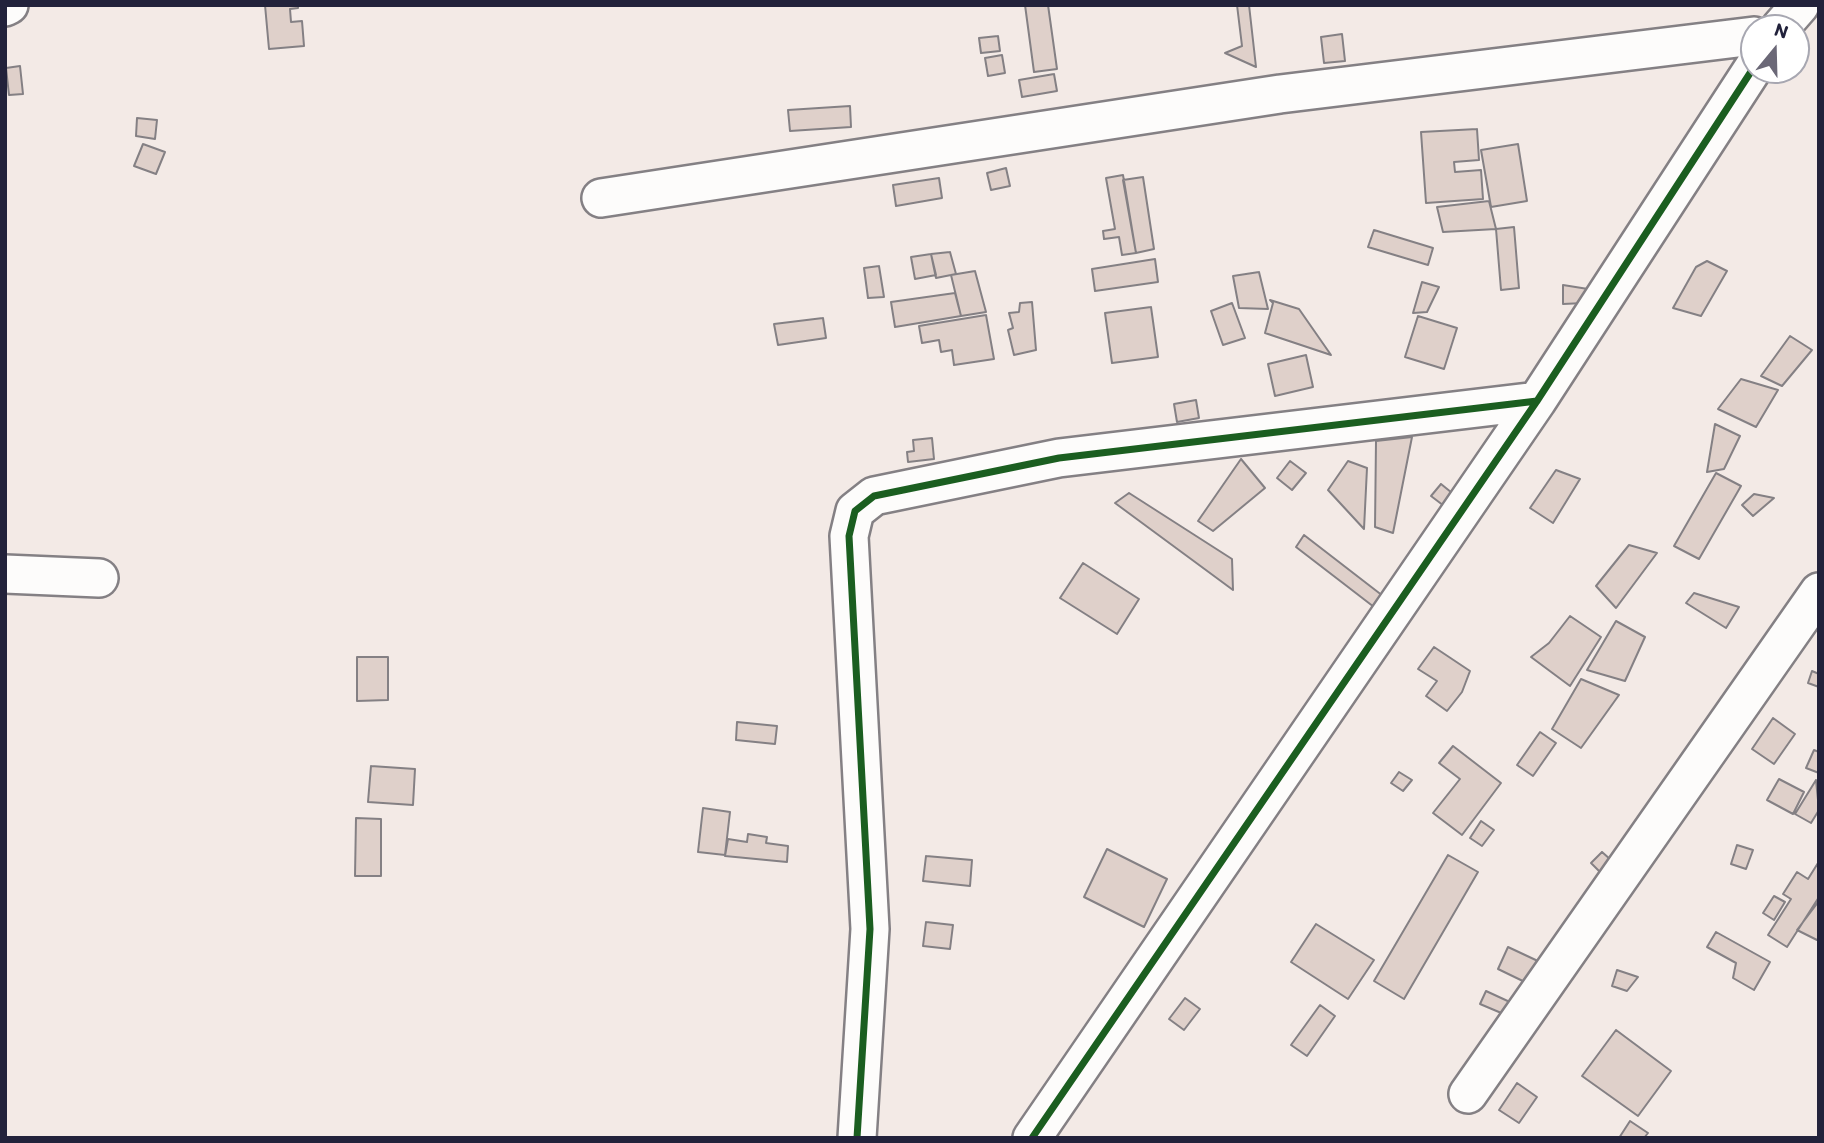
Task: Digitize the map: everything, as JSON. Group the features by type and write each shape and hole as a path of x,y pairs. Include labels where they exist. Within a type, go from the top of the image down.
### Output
{"street":[{"path":"601,198 1280,94 1740,38"},
{"path":"1032,1138 1537,401 1743,84"},
{"path":"857,1138 870,929 849,536 855,511 874,496 1059,458 1537,401"},
{"path":"5,574 99,579"},
{"path":"1468,1094 1819,592"}],"building":[{"path":"265,5 298,5 298,8 290,9 291,22 302,21 304,46 269,49"},
{"path":"1025,5 1048,5 1057,69 1034,72"},
{"path":"1237,5 1249,5 1256,67 1225,53 1242,46"},
{"path":"1342,34 1345,61 1324,63 1321,37"},
{"path":"998,36 1000,51 981,53 979,38"},
{"path":"1002,55 1005,73 988,76 985,58"},
{"path":"20,66 23,94 9,95 6,68"},
{"path":"1054,74 1057,91 1022,97 1019,80"},
{"path":"850,106 851,127 790,131 788,110"},
{"path":"137,118 157,120 155,139 136,136"},
{"path":"1477,129 1479,160 1454,162 1455,172 1481,170 1483,199 1426,203 1421,132"},
{"path":"143,144 165,152 156,174 134,166"},
{"path":"1518,144 1527,201 1491,207 1481,150"},
{"path":"1006,168 1010,186 991,190 987,173"},
{"path":"1123,175 1136,253 1122,255 1119,237 1104,239 1103,231 1115,229 1106,178"},
{"path":"1143,177 1154,249 1136,253 1123,180"},
{"path":"939,178 942,198 896,206 893,185"},
{"path":"1489,201 1496,229 1443,232 1437,207"},
{"path":"1514,227 1519,288 1501,290 1496,229"},
{"path":"1374,230 1433,248 1428,265 1368,247"},
{"path":"950,252 956,274 936,278 931,254"},
{"path":"931,254 936,275 915,279 911,257"},
{"path":"1155,259 1158,282 1095,291 1092,269"},
{"path":"1707,261 1727,271 1701,316 1673,308 1696,267"},
{"path":"879,266 884,297 868,298 864,268"},
{"path":"975,271 986,312 961,316 951,275"},
{"path":"1259,272 1268,309 1239,308 1233,276"},
{"path":"1422,282 1439,287 1427,312 1413,313"},
{"path":"1563,285 1588,289 1584,303 1563,304"},
{"path":"955,293 961,316 895,327 891,302"},
{"path":"1270,300 1299,309 1331,355 1265,333 1273,303"},
{"path":"1032,302 1036,350 1014,355 1008,330 1013,328 1009,313 1019,312 1020,303"},
{"path":"1232,303 1245,338 1223,345 1211,311"},
{"path":"1151,307 1158,357 1112,363 1105,313"},
{"path":"986,315 994,359 954,365 952,350 941,352 939,340 922,343 919,326"},
{"path":"1418,316 1457,328 1444,369 1405,357"},
{"path":"823,318 826,338 778,345 774,324"},
{"path":"1790,336 1812,350 1782,386 1761,376"},
{"path":"1306,355 1313,387 1275,396 1268,364"},
{"path":"1741,379 1778,390 1756,427 1718,409"},
{"path":"1196,400 1199,418 1177,422 1174,404"},
{"path":"1715,424 1740,436 1724,469 1707,472"},
{"path":"1412,437 1393,533 1375,527 1376,441"},
{"path":"932,438 934,459 908,462 907,452 914,451 913,440"},
{"path":"1241,459 1265,488 1213,531 1198,521"},
{"path":"1290,461 1306,473 1292,490 1277,478"},
{"path":"1348,461 1367,468 1364,529 1328,490"},
{"path":"1556,470 1580,479 1553,523 1530,508"},
{"path":"1716,473 1741,486 1699,559 1674,546"},
{"path":"1441,484 1457,497 1448,509 1431,496"},
{"path":"1129,493 1232,559 1233,590 1115,503"},
{"path":"1754,494 1774,498 1753,516 1742,505"},
{"path":"1304,535 1383,596 1374,607 1296,547"},
{"path":"1629,545 1657,553 1616,608 1596,586"},
{"path":"1083,563 1139,599 1117,634 1060,598"},
{"path":"1694,593 1739,607 1726,628 1686,603"},
{"path":"1570,616 1601,637 1570,686 1531,657 1549,643"},
{"path":"1616,621 1645,637 1625,681 1587,670"},
{"path":"1434,647 1470,671 1462,692 1447,711 1426,696 1437,681 1418,669"},
{"path":"357,657 388,657 388,700 357,701"},
{"path":"1812,671 1819,674 1819,687 1808,683"},
{"path":"1581,679 1619,695 1581,748 1552,729"},
{"path":"1773,718 1795,734 1774,764 1752,749"},
{"path":"737,722 777,726 775,744 736,740"},
{"path":"1540,732 1556,743 1533,776 1517,765"},
{"path":"1453,746 1501,783 1462,835 1433,813 1460,779 1439,763"},
{"path":"1814,750 1819,752 1819,773 1806,768"},
{"path":"371,766 415,769 413,805 368,802"},
{"path":"1399,772 1412,780 1403,791 1391,783"},
{"path":"1779,779 1804,792 1793,814 1767,800"},
{"path":"1816,780 1819,810 1811,823 1795,814"},
{"path":"703,808 730,812 725,855 698,852"},
{"path":"356,818 381,819 381,876 355,876"},
{"path":"1481,821 1494,830 1482,846 1470,838"},
{"path":"748,834 767,837 766,843 788,846 787,862 725,856 728,839 747,842"},
{"path":"1737,845 1753,850 1746,869 1731,864"},
{"path":"1107,849 1167,879 1144,927 1084,897"},
{"path":"1602,852 1611,860 1600,872 1591,863"},
{"path":"1448,855 1478,872 1404,999 1374,981"},
{"path":"926,856 972,860 970,886 923,881"},
{"path":"1818,863 1819,897 1787,947 1768,935 1791,899 1783,894 1797,872 1808,879"},
{"path":"1774,896 1785,902 1774,920 1763,913"},
{"path":"1819,901 1819,939 1817,940 1797,930"},
{"path":"926,922 953,925 950,949 923,946"},
{"path":"1316,924 1374,960 1348,999 1291,962"},
{"path":"1716,932 1770,962 1754,990 1733,978 1736,963 1707,947"},
{"path":"1508,947 1540,962 1529,984 1498,969"},
{"path":"1617,970 1638,977 1627,991 1612,986"},
{"path":"1486,991 1512,1003 1506,1015 1480,1004"},
{"path":"1185,998 1200,1009 1184,1030 1169,1019"},
{"path":"1320,1005 1335,1016 1307,1056 1291,1045"},
{"path":"1616,1030 1671,1071 1638,1116 1582,1076"},
{"path":"1517,1083 1537,1097 1519,1123 1499,1110"},
{"path":"1630,1121 1648,1133 1644,1138 1619,1138"}],"cycle path":[{"path":"1032,1138 1537,401 1743,84"},
{"path":"857,1138 870,929 849,536 855,511 874,496 1059,458 1537,401"}]}
